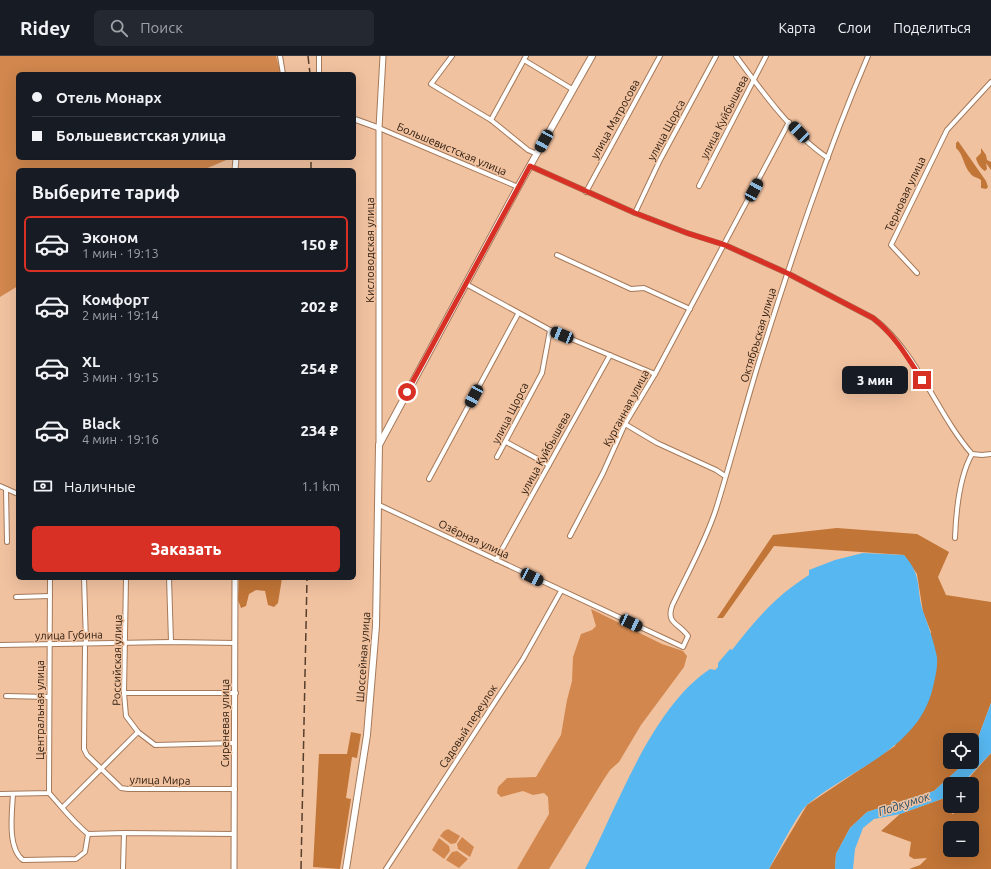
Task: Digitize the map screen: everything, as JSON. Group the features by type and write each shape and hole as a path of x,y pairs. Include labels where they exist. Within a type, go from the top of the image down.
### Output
{"main road":[{"path":"379,445 518,187 592,56"},
{"name":"Шоссейная улица","path":"346,869 368,727 376,626 379,445"}],"street":[{"path":"280,56 283,72"},
{"path":"319,56 319,72"},
{"name":"Кисловодская улица","path":"379,445 379,128 383,56"},
{"path":"452,56 431,84 492,120 528,150 537,154"},
{"name":"улица Матросова","path":"586,192 660,56"},
{"name":"улица Щорса","path":"635,213 660,160 716,56"},
{"path":"736,56 754,81 790,122 818,152 828,158"},
{"name":"улица Куйбышева","path":"699,186 766,56"},
{"name":"Октябрьская улица","path":"671,619 670,616 672,606 706,536 716,509 804,220 847,105 868,56"},
{"path":"492,120 525,58 572,90"},
{"name":"Терновая улица","path":"917,273 891,245 940,143 955,119 991,82"},
{"path":"356,120 379,128"},
{"name":"Курганная улица","path":"570,536 603,473 625,424 655,374 790,122"},
{"name":"Большевистская улица","path":"379,128 518,187"},
{"path":"530,166 635,213 687,233 725,245 787,273 873,318 884,326 908,358 960,440 972,454 991,454"},
{"path":"557,255 631,289 644,288 690,309"},
{"path":"466,284 518,314 550,330 655,374"},
{"path":"429,479 518,314"},
{"name":"улица Щорса","path":"498,457 542,372 550,330"},
{"name":"улица Куйбышева","path":"496,560 610,355"},
{"path":"625,424 657,443 716,470 725,476"},
{"path":"506,442 549,465"},
{"path":"955,538 965,467 972,454"},
{"path":"0,486 16,493"},
{"path":"6,489 7,542"},
{"name":"Озёрная улица","path":"377,504 683,647 688,636 671,619"},
{"name":"Центральная улица","path":"49,793 50,580"},
{"name":"улица Мира","path":"84,580 84,749 87,755 121,788 234,790"},
{"name":"Российская улица","path":"126,580 124,693 126,716 138,732 155,745 235,743"},
{"path":"169,580 171,642"},
{"name":"Сиреневая улица","path":"234,869 236,580"},
{"name":"Садовый переулок","path":"386,869 522,659 561,591"},
{"path":"16,597 50,596"},
{"name":"улица Губина","path":"0,645 85,645 126,642 235,643"},
{"path":"124,693 236,693"},
{"path":"6,696 49,697"},
{"path":"63,807 102,770 138,732"},
{"path":"0,794 49,793 63,807 74,822 88,834 234,834"},
{"path":"12,794 11,827 16,852 23,860 76,860 85,852 88,834"},
{"path":"123,869 124,833"}],"shaded area":[{"path":"0,56 276,56 280,72 16,72 16,160 226,160 208,168 16,168 16,287 0,297"},
{"path":"958,141 986,181 988,187 986,189 981,188 981,180 972,175 968,170 961,154 956,148 956,143"},
{"path":"981,148 986,155 987,160 991,162 991,170 986,163 987,169 985,171 977,162 976,158 981,153"},
{"path":"837,528 917,534 949,552 938,577 946,595 991,602 991,703 979,735 979,733 943,733 943,769 958,769 949,777 943,777 943,783 934,791 867,812 850,828 836,854 835,869 769,869 807,805 895,746 931,632 923,612 917,574 904,555 774,546 723,618 717,618 773,535"},
{"path":"239,580 282,580 278,603 274,607 268,605 265,591 256,590 249,594 246,606 241,608 238,600"},
{"path":"591,609 662,644 683,651 687,656 684,667 641,725 619,762 610,770 549,869 517,869 549,814 548,797 544,793 533,795 523,791 501,797 497,793 498,787 507,778 536,777 561,735 572,681 573,657 581,634 592,630 596,626"},
{"path":"351,732 361,734 357,758 352,757 346,798 351,799 340,869 313,867 319,754 347,754"},
{"path":"991,753 991,869 909,869 920,865 927,858 914,859 909,856 911,842 881,831 900,814 943,799 943,813 979,813 979,777 970,777 977,769 979,769 979,767"},
{"path":"448,829 460,836 456,843 451,844 440,836"},
{"path":"462,837 474,847 470,857 458,849 457,844"},
{"path":"439,838 449,846 450,851 444,859 432,850"},
{"path":"457,851 468,859 459,868 446,860 452,852"}],"water":[{"path":"863,553 904,555 917,577 921,605 933,640 937,661 933,687 925,708 914,726 899,742 882,755 825,791 808,804 793,825 769,869 585,869 637,761 653,733 670,708 689,686 710,669 715,670 718,667 718,663 730,649 732,650 758,618 786,591 809,575 809,570 835,560"},
{"path":"991,703 991,753 979,766 979,735"},
{"path":"958,769 976,769 969,777 949,777"},
{"name":"Подкумок","path":"943,783 943,799 900,814 874,819 863,828 855,849 853,869 835,869 836,854 850,828 867,812 934,791"}],"railway":[{"path":"308,56 310,72"},
{"path":"311,160 311,168"},
{"path":"301,869 307,580"}],"route":[{"path":"407,392 530,166 635,213 687,233 725,245 787,273 873,318 884,326 908,358 922,380"}]}
